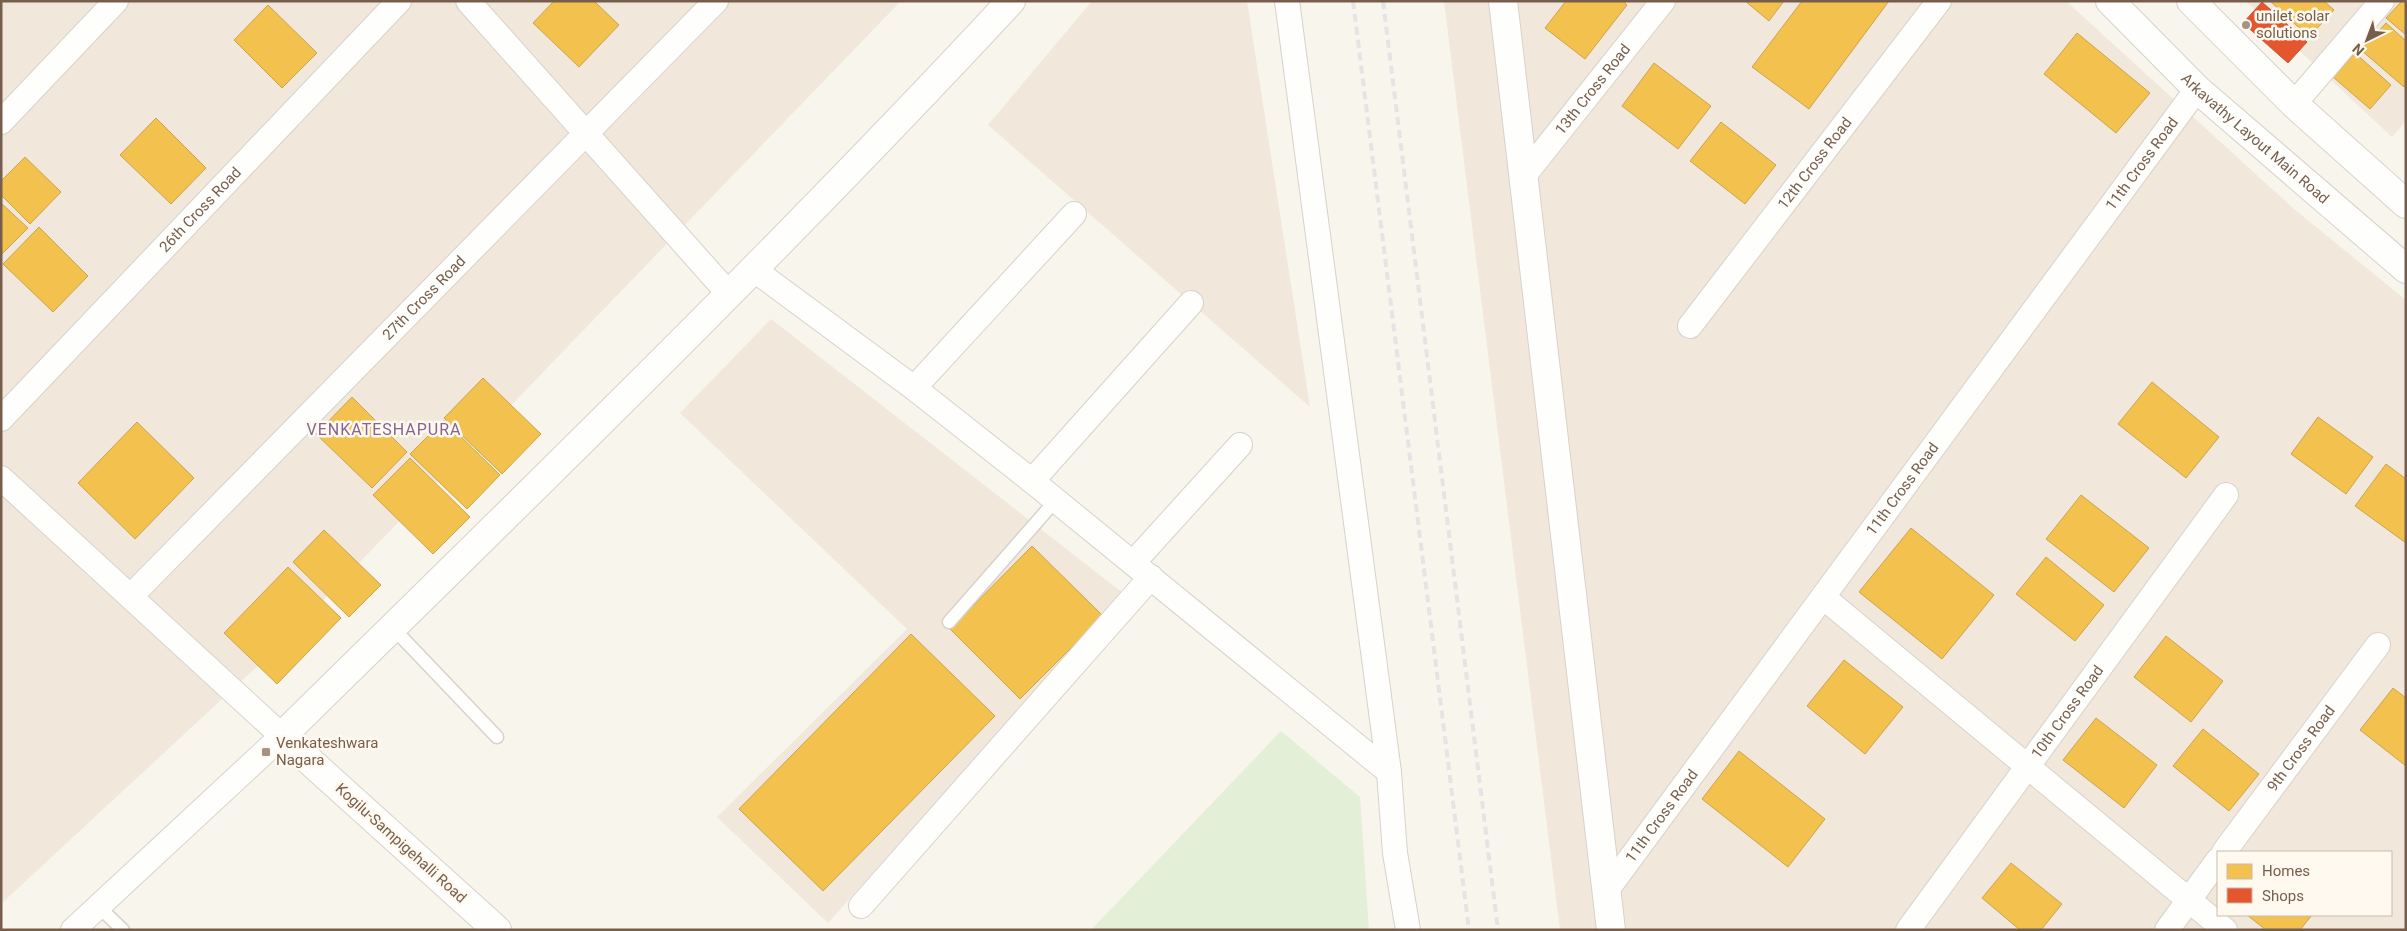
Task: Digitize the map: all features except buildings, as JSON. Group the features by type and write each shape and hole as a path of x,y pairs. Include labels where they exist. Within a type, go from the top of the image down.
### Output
{"street":[{"path":"1,122 116,1"},
{"name":"26th Cross Road","path":"1,419 399,1"},
{"path":"468,1 729,294"},
{"name":"27th Cross Road","path":"131,596 716,1"},
{"path":"73,930 282,736 729,294 943,75 1011,1"},
{"path":"1287,1 1389,772 1395,853 1408,930"},
{"path":"1503,1 1611,930"},
{"name":"13th Cross Road","path":"1523,177 1663,1"},
{"name":"12th Cross Road","path":"1690,326 1939,1"},
{"name":"Arkavathy Layout Main Road","path":"2110,1 2197,88 2406,269"},
{"path":"2191,1 2294,104 2406,204"},
{"path":"2294,104 2382,1"},
{"name":"11th Cross Road","path":"1606,890 2197,88"},
{"path":"914,388 1074,214"},
{"path":"753,269 914,388 1032,481 1389,772"},
{"path":"1032,481 1191,303"},
{"path":"1133,563 1240,445"},
{"path":"1,478 282,736"},
{"name":"10th Cross Road","path":"1908,930 2226,495"},
{"path":"862,906 1151,578"},
{"path":"1823,596 2226,930"},
{"name":"9th Cross Road","path":"2225,851 2378,645"},
{"name":"Kogilu-Sampigehalli Road","path":"282,736 497,930"},
{"path":"2167,930 2217,861"}],"lane":[{"path":"949,622 1056,500"},
{"path":"392,627 497,737"},
{"path":"99,907 123,930"}],"shaded area":[{"path":"1,1 901,1 276,649 1,904"},
{"path":"1092,1 1247,1 1310,407 988,125"},
{"path":"1444,1 2066,1 2294,209 2406,300 2406,930 1560,930"},
{"path":"2246,1 2406,1 2406,121 2392,137"},
{"path":"771,319 1123,593 828,923 717,817 907,629 680,413"}],"green space":[{"path":"1281,731 1360,797 1369,930 1091,930"}],"railway":[{"path":"1353,1 1469,930"},
{"path":"1383,1 1498,930"}],"place":[{"name":"unilet solar solutions","path":"2246,25"},
{"name":"Venkateshwara Nagara","path":"266,752"}],"district":[{"name":"VENKATESHAPURA","path":"384,429"}]}
